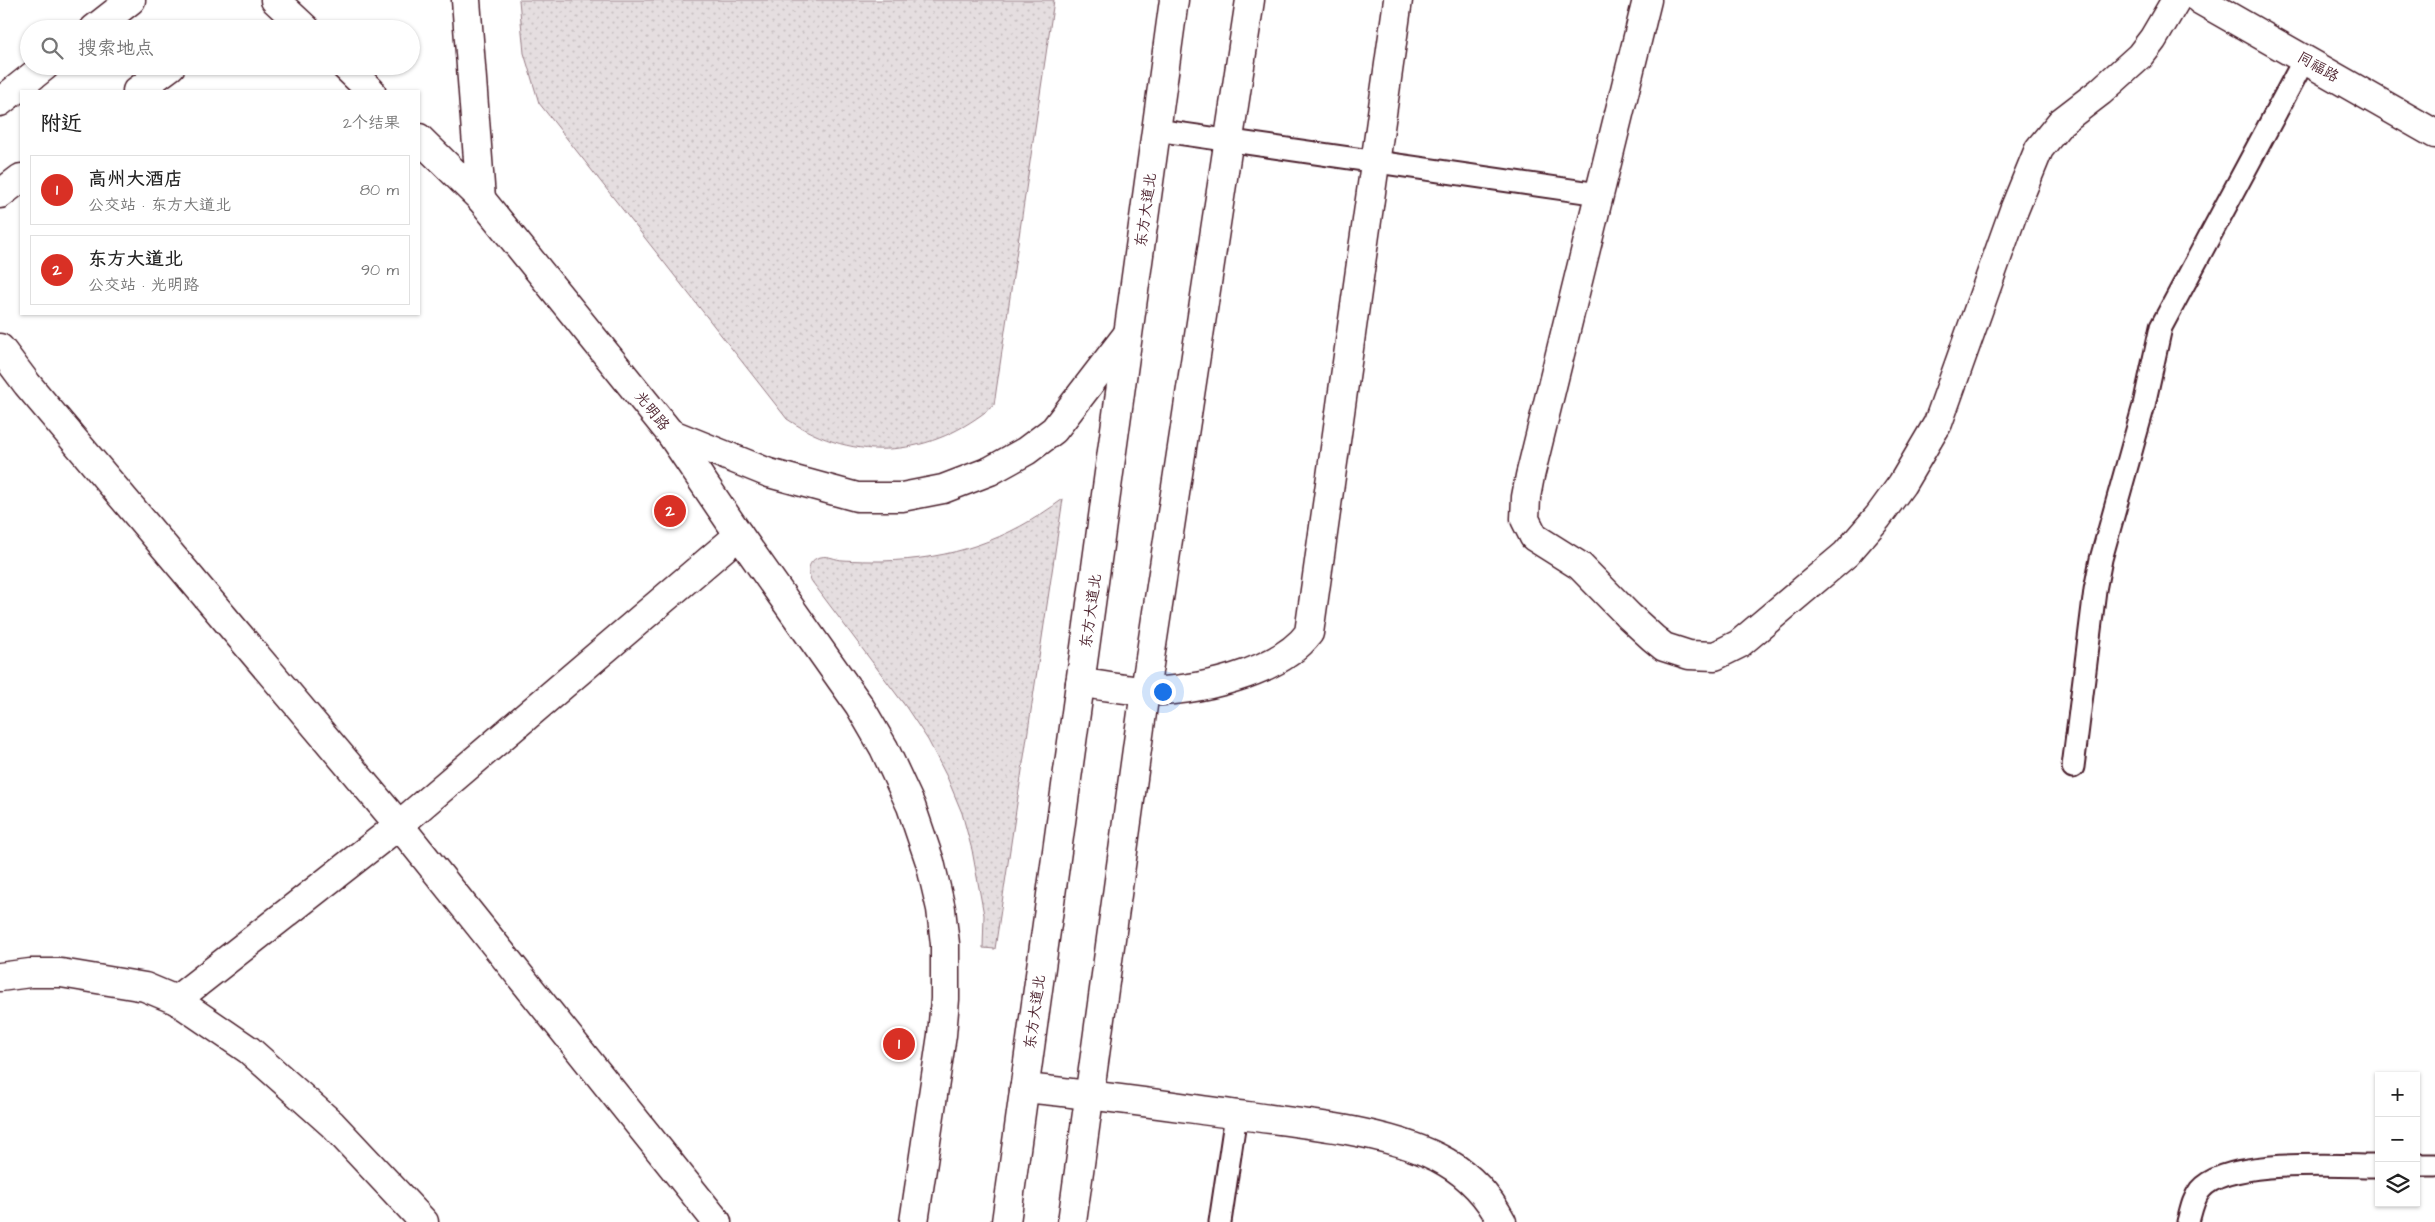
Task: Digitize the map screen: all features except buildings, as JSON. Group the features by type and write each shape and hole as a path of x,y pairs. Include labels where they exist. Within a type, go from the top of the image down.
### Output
{"street":[{"path":"105,20 131,0"},
{"path":"275,0 296,20"},
{"path":"466,0 481,199"},
{"name":"东方大道北","path":"1006,1222 1174,0"},
{"path":"1072,1222 1145,691 1250,0"},
{"path":"1080,683 1145,691 1182,688 1221,680 1286,656 1309,633 1398,0"},
{"path":"1647,0 1530,476 1526,497 1525,519 1534,537 1580,566 1628,616 1664,647 1690,655 1715,656 1740,644 1846,554 1862,538 1893,497 1938,423 2014,210 2039,150 2061,122 2100,92 2140,56 2153,39 2176,0"},
{"name":"同福路","path":"2200,0 2435,134"},
{"path":"0,102 34,75"},
{"path":"138,90 159,75"},
{"path":"354,75 370,90"},
{"name":"光明路","path":"420,139 481,199 670,433 739,535 859,705 884,748 911,806 930,862 941,909 945,944 946,999 914,1222"},
{"path":"0,194 20,179"},
{"path":"670,433 769,473 857,497 902,497 943,489 990,472 1026,451 1054,430 1129,333"},
{"path":"0,348 27,384 399,826 717,1222"},
{"path":"176,1000 399,826 739,535"},
{"path":"0,977 30,973 61,973 145,987 176,1000 249,1050 332,1124 424,1222"},
{"path":"1024,1088 1089,1094 1327,1127 1415,1148 1444,1161 1466,1176 1487,1198 1502,1222"}],"lane":[{"path":"2073,767 2095,590 2101,560 2144,405 2161,327 2304,60"},
{"path":"1156,130 1599,194"},
{"path":"1220,1222 1236,1115"},
{"path":"2420,1165 2435,1165"},
{"path":"2188,1222 2193,1202 2200,1190 2212,1180 2236,1171 2273,1167 2375,1166"}],"shaded area":[{"path":"519,0 1054,0 994,405 970,422 945,436 893,449 866,448 840,444 813,434 787,419 539,103 524,53"},
{"path":"1063,499 995,949 983,948 984,915 972,850 962,813 947,777 928,740 906,707 813,583 809,575 809,567 816,558 824,557 843,560 882,561 955,552 999,537 1042,514"}],"place":[{"name":"东方大道北","path":"670,511"},
{"name":"高州大酒店","path":"899,1044"}]}
